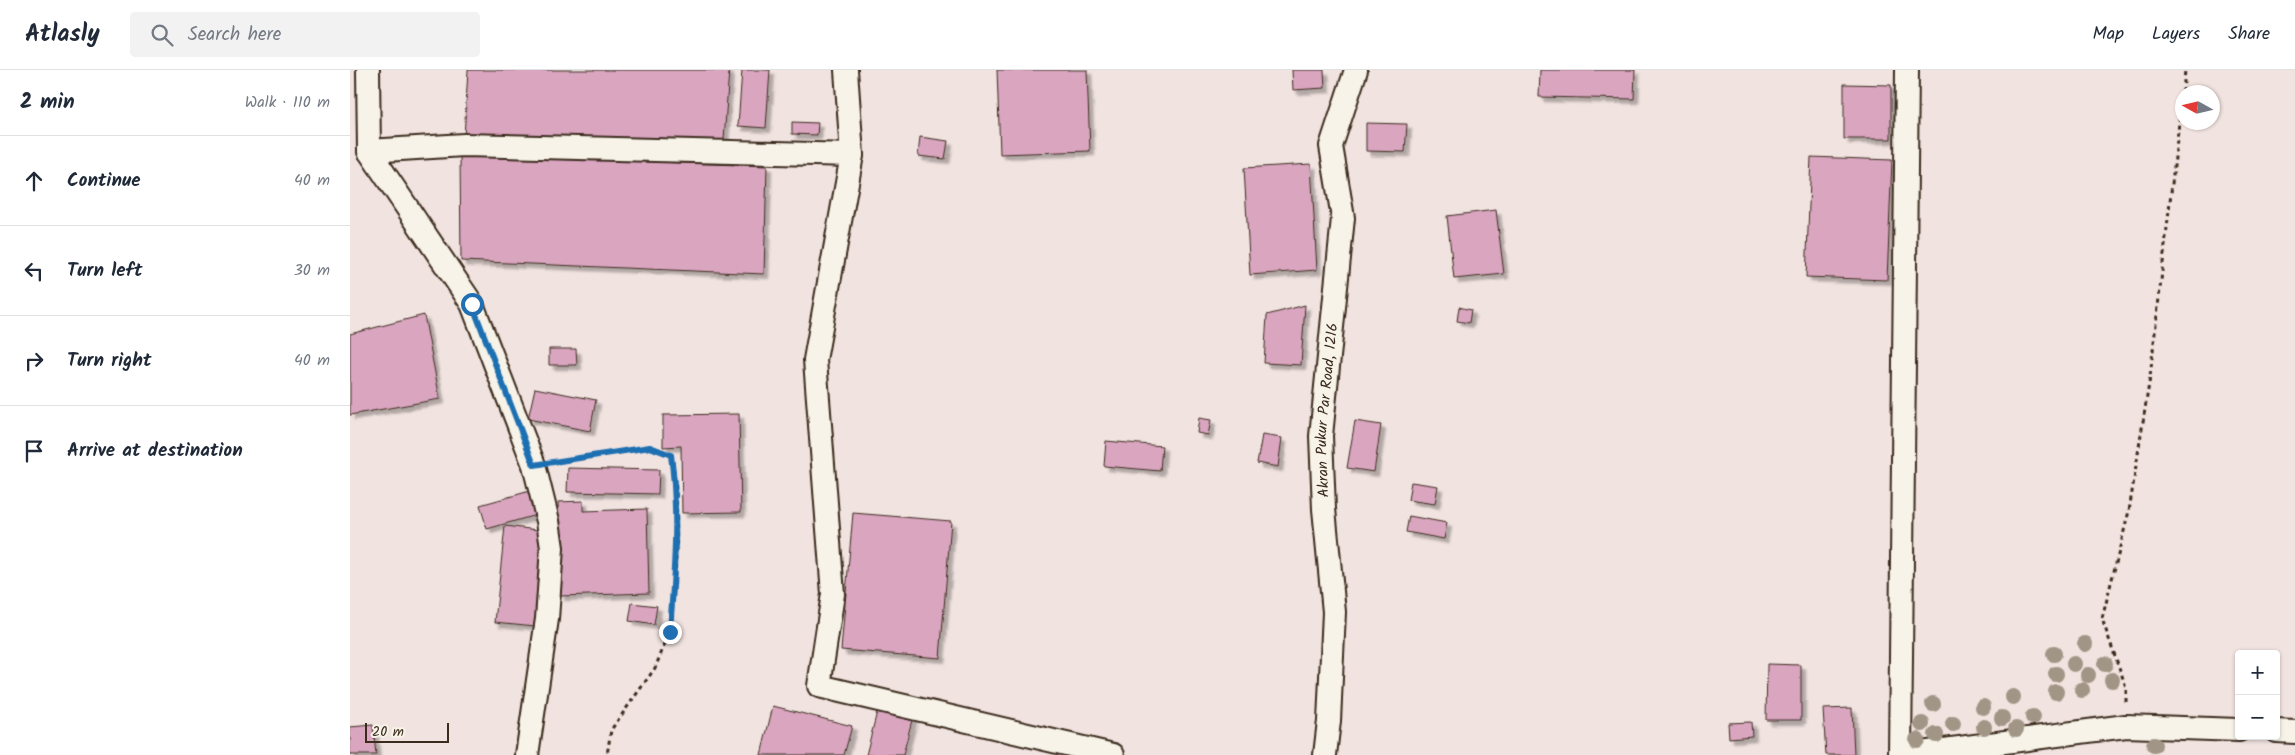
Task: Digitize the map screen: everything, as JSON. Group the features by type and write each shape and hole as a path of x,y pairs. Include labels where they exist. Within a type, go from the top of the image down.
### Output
{"street":[{"path":"368,70 369,151 472,304 534,465 548,520 552,548 547,619 527,755"},
{"path":"846,70 852,154 815,360 833,594 819,686 1113,755"},
{"name":"Akran Pukur Par Road, 1216","path":"1325,755 1329,721 1334,612 1324,509 1321,436 1343,218 1331,146 1356,70"},
{"path":"1900,755 1908,70"},
{"path":"369,151 464,145 852,154"},
{"path":"1906,755 2126,726 2235,730"},
{"path":"2280,731 2295,732"}],"path":[{"path":"2184,85 2185,70"},
{"path":"2126,726 2126,687 2102,619 2131,501 2150,377 2179,130"},
{"path":"534,465 650,447 671,455 676,491 676,545 670,632 655,668 611,730 608,755"}],"building":[{"path":"468,70 729,70 724,140 464,137"},
{"path":"742,70 770,70 766,128 738,126"},
{"path":"997,70 1087,70 1090,151 1000,154"},
{"path":"1292,70 1324,70 1325,88 1293,90"},
{"path":"1540,70 1635,70 1634,99 1539,97"},
{"path":"1844,84 1891,85 1891,139 1844,139"},
{"path":"792,122 818,123 817,135 792,134"},
{"path":"1366,123 1407,124 1405,152 1366,151"},
{"path":"920,137 948,141 945,159 918,156"},
{"path":"460,155 767,166 764,274 461,261"},
{"path":"1811,157 1892,160 1887,280 1806,277"},
{"path":"1311,164 1317,270 1250,275 1244,168"},
{"path":"1496,210 1504,274 1454,279 1447,216"},
{"path":"1305,305 1301,365 1264,363 1267,315"},
{"path":"1459,307 1471,310 1469,323 1457,321"},
{"path":"424,315 440,399 350,415 350,334"},
{"path":"549,349 576,349 577,365 549,365"},
{"path":"535,388 596,400 590,431 528,419"},
{"path":"739,414 741,512 682,513 681,446 663,447 663,415"},
{"path":"1199,418 1211,420 1208,435 1197,433"},
{"path":"1355,421 1381,425 1374,472 1347,468"},
{"path":"1262,435 1282,438 1278,467 1257,463"},
{"path":"1106,441 1162,446 1160,471 1104,466"},
{"path":"568,468 659,470 658,494 567,492"},
{"path":"1411,482 1438,486 1435,504 1408,500"},
{"path":"530,491 536,515 487,529 480,505"},
{"path":"583,501 583,511 647,509 649,593 560,596 558,502"},
{"path":"853,513 951,521 940,658 841,650"},
{"path":"1409,516 1447,523 1444,539 1406,532"},
{"path":"505,526 546,531 535,626 495,622"},
{"path":"632,603 657,606 654,625 629,621"},
{"path":"1767,664 1801,665 1801,720 1766,720"},
{"path":"773,706 852,726 844,755 761,755"},
{"path":"878,708 913,716 903,755 866,755"},
{"path":"1852,708 1854,755 1826,755 1823,709"},
{"path":"1751,722 1752,736 1729,738 1728,723"},
{"path":"373,725 376,755 350,755 350,727"}],"route":[{"path":"472,304 534,465 650,447 671,455 676,491 676,554 670,632"}]}
